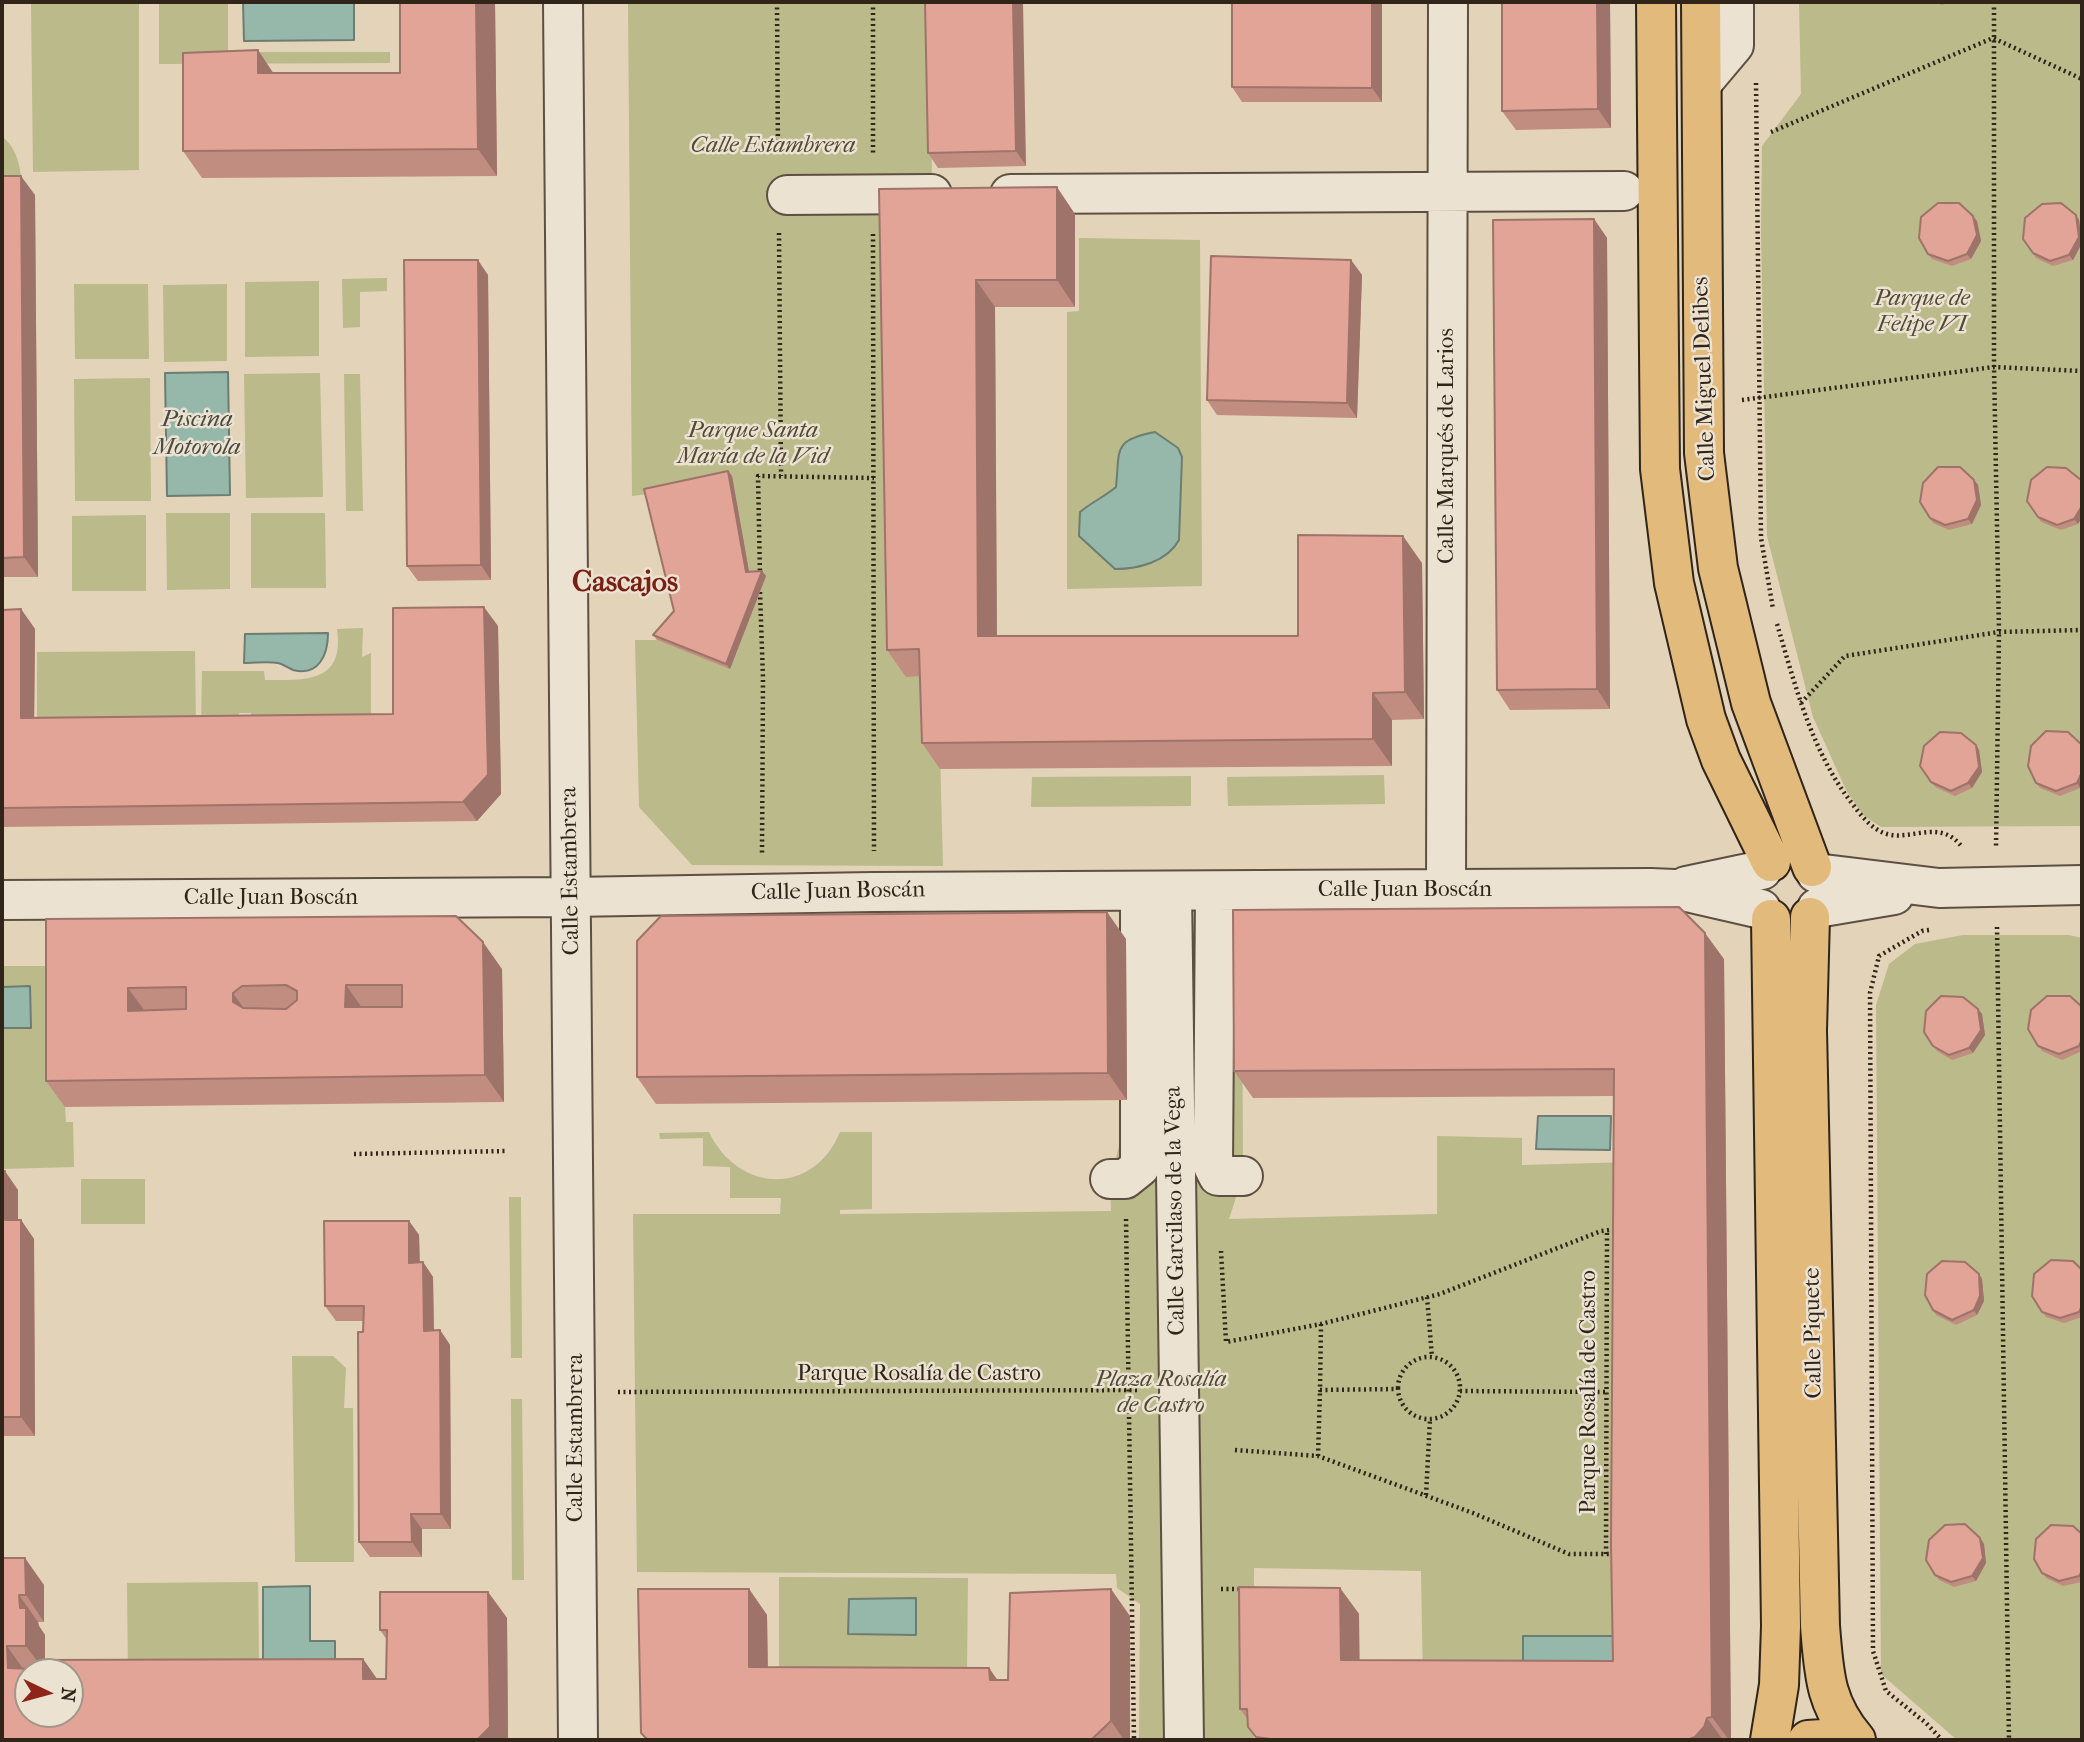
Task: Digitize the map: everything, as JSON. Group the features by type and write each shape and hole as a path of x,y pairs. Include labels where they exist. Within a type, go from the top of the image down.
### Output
{"main road":[{"name":"Calle Miguel Delibes","path":"1657,2 1660,468 1674,583 1706,719 1767,866"},
{"name":"Calle Miguel Delibes","path":"1701,2 1703,453 1718,568 1751,703 1814,891"},
{"path":"1781,858 1792,858 1803,861 1814,891 1791,924 1766,914 1756,900 1755,890 1767,866 1781,858"},
{"name":"Calle Piquete","path":"1814,891 1808,1044 1820,1626 1824,1674 1830,1700 1840,1722 1856,1740"},
{"name":"Calle Piquete","path":"1766,914 1781,1626 1779,1685 1770,1740"},
{"path":"1808,1740 1848,1740"}],"street":[{"name":"Calle Estambrera","path":"563,2 578,1740"},
{"name":"Calle Marqués de Larios","path":"1446,890 1448,2"},
{"path":"1702,83 1734,45 1734,2"},
{"path":"783,195 1624,191"},
{"name":"Calle Juan Boscán","path":"2,900 570,897 873,892 1674,889 1767,866"},
{"path":"1814,891 2082,885"},
{"name":"Calle Juan Boscán","path":"1674,889 1766,914"},
{"name":"Calle Garcilaso de la Vega","path":"1215,891 1213,1166 1218,1176 1243,1176"},
{"name":"Calle Garcilaso de la Vega","path":"1118,1179 1140,1167 1156,892"},
{"name":"Calle Garcilaso de la Vega","path":"1156,892 1178,1388 1184,1740"}],"path":[{"path":"777,2 783,195 781,476"},
{"path":"873,2 873,892"},
{"path":"1994,2 1994,367 1999,632 1997,887 2009,1740"},
{"path":"1771,132 1993,38 2082,79"},
{"path":"1740,400 1994,367 2082,370"},
{"path":"760,576 758,476 874,478"},
{"path":"760,592 763,678 762,893"},
{"path":"1797,710 1845,656 1999,632 2082,629"},
{"path":"354,1154 506,1151"},
{"path":"1118,1179 1129,1391 1134,1740"},
{"name":"Parque Rosalía de Castro","path":"1221,1250 1226,1342 1321,1324 1427,1297 1607,1230 1621,1229"},
{"name":"Parque Rosalía de Castro","path":"1606,1554 1607,1230"},
{"path":"1427,1297 1432,1357"},
{"path":"1318,1456 1321,1324"},
{"path":"1432,1357 1447,1362 1454,1370 1460,1391 1452,1410 1444,1416 1430,1419 1414,1416 1406,1410 1396,1390 1401,1373 1408,1364 1416,1359 1432,1357"},
{"name":"Parque Rosalía de Castro","path":"618,1392 1129,1391 1178,1388"},
{"path":"1320,1390 1396,1390"},
{"path":"1460,1391 1606,1392"},
{"path":"1426,1495 1430,1419"},
{"path":"1235,1450 1318,1456 1473,1513 1569,1555 1622,1554"}],"green space":[{"path":"31,2 139,2 139,170 33,172"},
{"path":"159,2 228,2 228,52 390,52 390,63 159,64"},
{"name":"Calle Estambrera","path":"628,2 931,2 932,216 906,676 938,676 943,866 692,865 639,807 635,640 657,640 729,668 750,577 648,494 632,496"},
{"name":"Parque de Felipe VI","path":"1799,2 2082,2 2082,826 1881,827 1863,815 1846,790 1813,717 1767,536 1761,234 1762,146 1801,94"},
{"path":"2,136 17,158 22,184 2,184"},
{"path":"1079,238 1200,240 1202,586 1067,589 1067,312 1079,311"},
{"path":"387,278 387,291 360,292 360,327 343,328 342,279"},
{"path":"319,281 319,356 245,357 245,282"},
{"path":"74,284 148,284 149,359 75,359"},
{"path":"227,284 227,361 164,362 163,285"},
{"path":"320,373 323,497 246,498 244,374"},
{"path":"344,374 360,374 363,511 346,511"},
{"path":"150,378 151,501 75,501 74,379"},
{"path":"166,513 230,513 230,589 167,590"},
{"path":"251,513 325,513 326,588 251,588"},
{"path":"146,515 146,591 72,591 72,516"},
{"path":"363,628 362,657 371,653 371,728 253,724 251,713 239,713 238,720 201,725 202,671 264,671 265,680 294,680 319,675 335,660 338,647 337,629"},
{"path":"195,651 196,726 37,730 37,652"},
{"path":"1384,775 1385,804 1228,806 1227,777"},
{"path":"1191,776 1191,806 1031,807 1032,777"},
{"path":"1963,935 2069,935 2082,938 2082,1740 1957,1740 1881,1674 1876,1005 1889,964 1915,944"},
{"name":"Plaza Rosalía de Castro","path":"1242,950 1243,1176 1229,1219 1437,1214 1437,1136 1522,1138 1522,1165 1633,1162 1632,1687 1423,1685 1421,1571 1254,1568 1254,1740 1139,1740 1140,1604 1117,1588 1116,1574 637,1572 633,1214 780,1214 781,1198 730,1198 730,1167 703,1166 703,1138 660,1139 659,1133 709,1132 722,1152 738,1167 756,1176 775,1179 794,1177 812,1168 828,1153 840,1132 872,1132 872,1209 840,1210 840,1214 1111,1211 1110,1179 1132,1099 1132,952"},
{"path":"2,966 65,966 65,1107 66,1122 73,1122 74,1167 2,1169"},
{"path":"81,1179 145,1179 145,1224 81,1224"},
{"path":"509,1197 521,1197 522,1358 511,1358"},
{"path":"292,1356 333,1356 346,1368 344,1408 353,1408 354,1562 295,1562"},
{"path":"511,1399 522,1399 524,1580 512,1580"},
{"path":"779,1577 968,1578 967,1668 779,1670"},
{"path":"258,1582 259,1662 128,1674 127,1583"}],"water":[{"path":"243,2 354,2 354,40 244,41"},
{"name":"Piscina Motorola","path":"228,372 230,495 167,496 165,373"},
{"path":"1155,432 1178,448 1182,457 1179,540 1174,548 1160,559 1133,568 1115,569 1079,536 1080,512 1116,487 1119,455 1125,443"},
{"path":"328,633 324,656 316,667 309,670 293,670 274,662 244,663 245,634"},
{"path":"30,986 31,1028 2,1028 2,987"},
{"path":"1538,1116 1611,1116 1610,1150 1536,1149"},
{"path":"310,1586 310,1641 335,1641 335,1671 263,1671 263,1587"},
{"path":"916,1598 916,1635 848,1634 849,1599"},
{"path":"1523,1636 1614,1636 1614,1669 1523,1669"}],"building":[{"path":"400,2 476,2 478,149 183,151 183,53 258,50 258,73 400,73"},
{"path":"925,2 1013,2 1016,151 928,153"},
{"path":"1232,2 1372,2 1372,88 1232,87"},
{"path":"1502,2 1597,2 1598,109 1502,111"},
{"path":"2,176 21,176 24,557 2,558"},
{"path":"1057,187 1057,280 976,280 978,636 1298,636 1298,535 1403,536 1405,692 1373,693 1373,739 922,743 919,649 887,650 879,189"},
{"path":"1938,203 1959,203 1973,216 1977,235 1967,254 1948,261 1928,254 1919,238 1921,217"},
{"path":"2061,203 2076,215 2079,237 2069,255 2050,261 2033,253 2023,239 2025,218 2042,204"},
{"path":"1594,219 1597,689 1497,690 1493,220"},
{"path":"1211,256 1351,260 1347,403 1207,400"},
{"path":"404,260 478,260 481,565 407,566"},
{"path":"1938,467 1960,467 1974,480 1977,500 1968,519 1945,525 1930,518 1920,502 1923,483"},
{"path":"2047,467 2066,468 2081,480 2082,506 2074,519 2057,525 2038,517 2027,501 2031,480"},
{"path":"728,471 746,572 762,571 726,664 653,635 674,611 644,489"},
{"path":"484,607 488,775 463,802 2,808 2,610 21,609 21,718 393,714 393,608"},
{"path":"2046,731 2068,732 2082,745 2082,772 2077,783 2056,791 2036,783 2028,766 2031,746"},
{"path":"1940,732 1961,733 1976,745 1979,767 1968,783 1951,791 1931,782 1920,766 1924,746"},
{"path":"1679,907 1705,933 1712,1717 1707,1718 1704,1727 1695,1737 1687,1740 1278,1740 1256,1737 1248,1727 1247,1709 1240,1709 1239,1587 1340,1588 1341,1660 1613,1661 1611,1546 1614,1069 1234,1071 1233,910"},
{"path":"1107,912 1108,1073 637,1077 637,941 661,916"},
{"path":"456,916 483,942 485,1075 46,1081 46,919","holes":["286,985 297,991 297,1000 286,1009 243,1008 233,1002 233,993 242,986","346,985 402,985 402,1007 345,1007","186,987 186,1009 128,1011 128,988"]},
{"path":"1941,996 1963,997 1978,1009 1981,1030 1969,1048 1949,1055 1933,1046 1924,1032 1926,1011"},
{"path":"2047,996 2070,996 2082,1007 2082,1039 2079,1046 2059,1054 2038,1046 2028,1029 2031,1010"},
{"path":"2,1171 5,1171 5,1220 21,1220 21,1417 2,1417"},
{"path":"324,1221 409,1221 409,1263 423,1262 424,1331 440,1330 441,1514 411,1514 412,1542 359,1542 358,1332 363,1332 364,1306 325,1306"},
{"path":"2051,1260 2073,1261 2082,1270 2082,1306 2079,1312 2060,1318 2042,1312 2032,1296 2034,1274"},
{"path":"1942,1261 1965,1262 1979,1274 1980,1296 1974,1310 1952,1320 1933,1310 1925,1295 1927,1274"},
{"path":"1965,1524 1980,1538 1983,1558 1972,1576 1951,1582 1935,1575 1926,1560 1929,1540 1945,1525"},
{"path":"2051,1525 2073,1526 2082,1534 2082,1571 2079,1576 2059,1581 2042,1573 2034,1559 2036,1539"},
{"path":"2,1558 25,1558 26,1595 19,1595 20,1608 26,1608 26,1646 7,1646 8,1668 14,1668 14,1728 84,1728 84,1660 363,1659 363,1679 386,1679 387,1630 380,1630 380,1592 488,1592 490,1727 477,1740 2,1740"},
{"path":"638,1589 749,1589 749,1667 989,1668 990,1680 1008,1680 1010,1593 1111,1589 1111,1721 1091,1740 648,1740 641,1733"}],"district":[{"name":"Cascajos","path":"625,584"}],"park label":[{"name":"Parque Santa María de la Vid","path":"753,444"}]}
